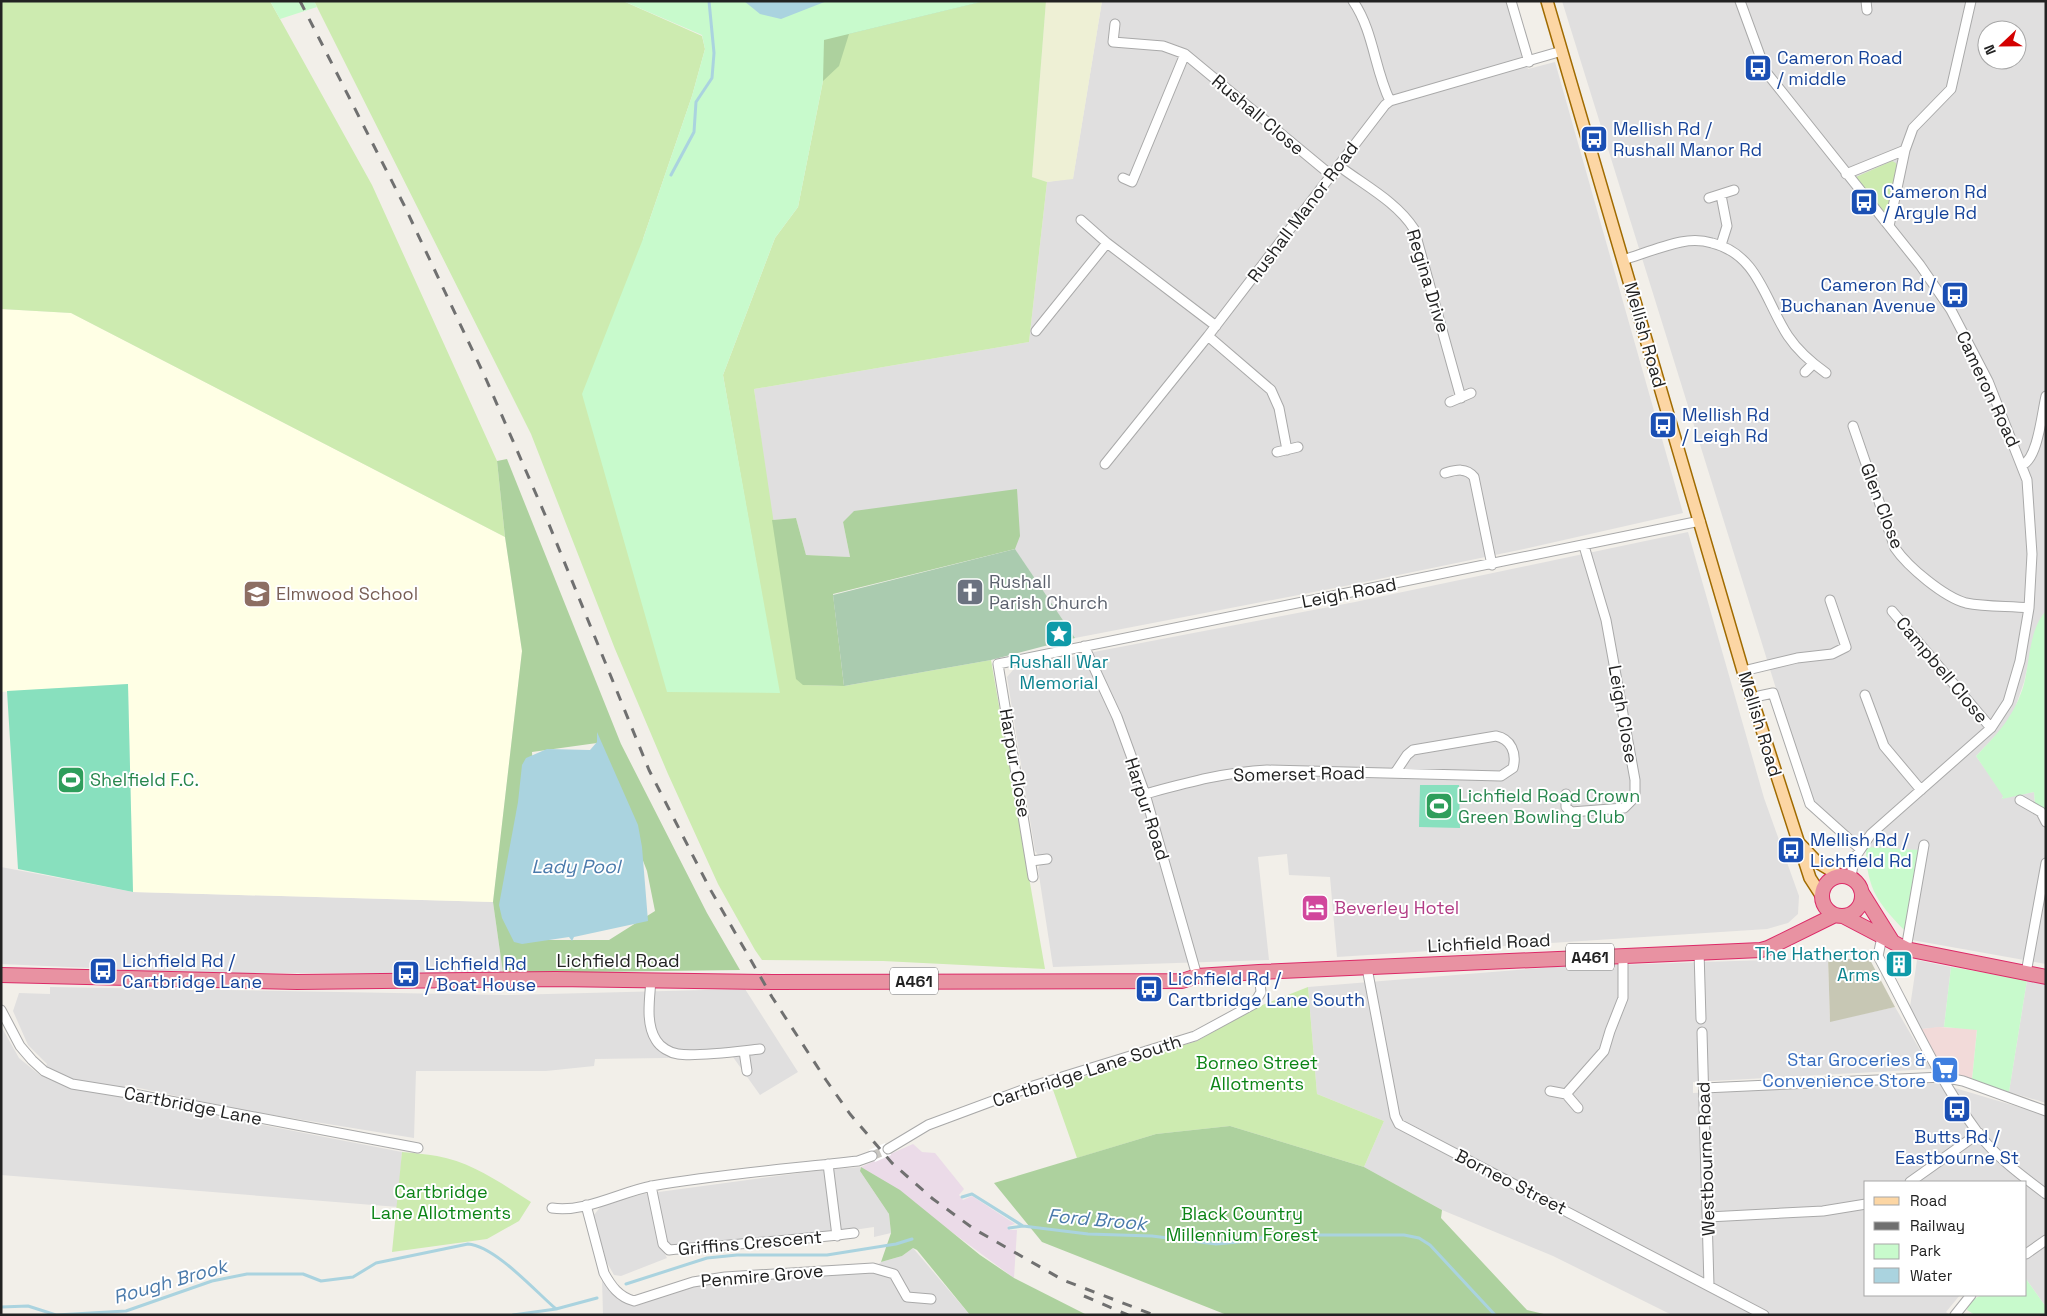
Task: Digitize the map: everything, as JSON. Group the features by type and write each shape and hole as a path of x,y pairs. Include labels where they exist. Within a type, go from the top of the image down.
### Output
{"highway":[{"path":"1809,929 1828,881 1845,876 1859,884 1862,892 1900,947"},
{"path":"1839,916 1857,909 1862,900 1862,892"},
{"path":"1822,900 1839,916 1900,947 2046,977"},
{"name":"Lichfield Road","path":"1,975 297,982 652,979 743,982 1182,981 1197,976 1259,972 1768,948 1839,916"}],"main road":[{"name":"Mellish Road","path":"1547,1 1743,672 1797,841 1810,878 1822,900"},
{"name":"Mellish Road","path":"1797,841 1817,862 1845,876"}],"street":[{"path":"1352,1 1362,16 1371,38 1381,82 1390,101 1562,51"},
{"path":"1511,1 1529,62"},
{"name":"Cameron Road","path":"1740,1 1766,72 1920,265 1950,310 1988,381 2027,480 2032,554 2029,608 2015,681 2008,702 1991,728 1871,834 1859,848"},
{"path":"1889,226 1905,150 1913,128 1952,89 1968,2"},
{"name":"Rushall Close","path":"1115,24 1113,42 1163,46 1185,54 1332,176"},
{"path":"1123,178 1132,182 1185,54"},
{"name":"Rushall Manor Road","path":"1105,464 1216,326 1385,105 1390,101"},
{"path":"1846,174 1905,150"},
{"name":"Regina Drive","path":"1339,166 1395,208 1408,220 1414,229 1461,398"},
{"path":"1709,198 1734,190"},
{"path":"1722,195 1727,226 1722,245"},
{"path":"1081,220 1107,243 1216,326"},
{"path":"1623,260 1682,241 1702,240 1722,245 1744,259 1754,270 1790,338 1814,364 1826,373"},
{"path":"1036,331 1107,243"},
{"path":"1043,306 1052,312"},
{"path":"1208,336 1271,390 1279,408 1287,450"},
{"path":"1805,372 1814,364"},
{"path":"1450,402 1471,393"},
{"path":"2021,461 2030,461 2035,449 2046,396"},
{"name":"Glen Close","path":"1851,432 1895,548 1904,560 1957,600 1968,603 2029,608"},
{"path":"1277,452 1298,447"},
{"path":"1448,474 1465,470 1470,471 1474,477 1492,565"},
{"name":"Leigh Road","path":"998,664 1492,565 1700,521"},
{"name":"Leigh Close","path":"1566,794 1566,807 1571,812 1624,808 1635,797 1635,780 1606,620 1584,546"},
{"path":"1743,672 1797,658 1832,654 1846,647 1830,600"},
{"name":"Campbell Close","path":"1892,612 1991,728"},
{"name":"Harpur Road","path":"1084,646 1117,716 1145,794 1197,976"},
{"name":"Harpur Close","path":"998,664 1032,861 1033,877"},
{"path":"1759,696 1773,692 1810,804 1859,848 1845,876"},
{"path":"1865,695 1884,746 1922,790"},
{"name":"Somerset Road","path":"1145,794 1197,780 1240,772 1501,776 1513,768 1515,763 1511,743 1507,739 1496,736 1413,750 1407,755 1395,773"},
{"path":"2020,800 2041,812 2046,822"},
{"path":"1900,947 1924,845"},
{"path":"1032,861 1047,859"},
{"path":"2026,973 2046,863"},
{"path":"1882,937 1878,956 1943,1078 1979,1134 2006,1162 2046,1194"},
{"path":"1699,951 1701,1020"},
{"path":"1566,1094 1604,1051 1623,998 1623,955"},
{"name":"Borneo Street","path":"1367,968 1395,1116 1399,1124 1764,1315"},
{"name":"Cartbridge Lane South","path":"888,1149 928,1125 1033,1086 1195,1036 1254,1004 1261,992 1259,972"},
{"path":"652,979 649,1014 656,1041 664,1049 679,1054 760,1049"},
{"name":"Cartbridge Lane","path":"1,1010 20,1046 32,1060 44,1071 72,1084 418,1148"},
{"name":"Westbourne Road","path":"1702,1032 1709,1286"},
{"path":"744,1051 747,1071"},
{"path":"1704,1088 1943,1078 1963,1081 2046,1111"},
{"path":"1550,1092 1566,1094 1578,1108"},
{"path":"1911,1181 1979,1134"},
{"path":"552,1208 563,1210 586,1205 651,1186 748,1172 858,1161 872,1156"},
{"name":"Griffins Crescent","path":"828,1164 837,1236"},
{"name":"Griffins Crescent","path":"651,1186 663,1244 669,1250 854,1234"},
{"path":"1708,1217 1823,1211 1864,1204"},
{"name":"Penmire Grove","path":"586,1205 604,1273 609,1283 624,1298 634,1301 693,1282 725,1277 873,1268 894,1274 907,1297 931,1299"},
{"path":"2027,1253 2046,1240"},
{"path":"1957,1314 1970,1296"}],"shaded area":[{"path":"1046,1 1102,1 1073,179 1047,182 1032,177"},
{"path":"1102,1 1508,1 1528,69 1555,62 1683,513 1524,549 1350,585 1075,638 979,496 843,522 850,557 806,555 796,518 772,520 754,389 1029,342 1047,182 1073,178"},
{"path":"1562,1 2046,1 2046,611 2037,626 2024,682 2014,711 2002,729 1976,756 2004,796 2002,798 2034,792 2035,804 2046,811 2046,964 1912,940 1866,847 1810,798"},
{"name":"Elmwood School","path":"1,309 71,313 505,537 522,651 493,902 133,892 128,684 1,692"},
{"path":"1688,532 1764,798 1799,896 1798,914 1788,923 1767,929 1337,957 1330,877 1289,875 1287,854 1258,857 1269,960 1053,967 1038,869 1040,865 1048,864 1046,856 1038,855 1035,851 1007,677 1013,670 1099,651 1355,602"},
{"path":"1015,549 1075,638 991,660 844,686 833,595"},
{"path":"1,867 133,892 493,902 503,973 202,973 1,964"},
{"path":"1828,958 1830,1021 1895,1007 1931,1069 1693,1082 1693,1093 1938,1083 2046,1115 2046,1307 2027,1280 2027,1181 1864,1181 1864,1296 1959,1296 1946,1312 1950,1315 1672,1315 1553,1256 1442,1210 1364,1167 1384,1121 1317,1094 1308,987 1554,967"},
{"path":"1828,958 1870,960 1895,1007 1830,1022"},
{"path":"1917,960 1951,967 1944,1027 1922,1029 1910,1007"},
{"path":"2027,980 2046,983 2046,1103 2009,1092"},
{"path":"50,987 507,995 745,989 798,1072 760,1095 733,1057 595,1059 594,1066 546,1071 416,1071 414,1138 242,1110 125,1085 123,1098 402,1152 398,1207 1,1175 1,1026 19,1058 41,1076 47,1064 28,1045 13,1011 19,993 50,994"},
{"path":"1938,1027 1977,1029 1972,1080 1943,1073 1922,1029"},
{"path":"913,1144 922,1152 935,1153 964,1189 959,1195 963,1200 972,1196 1015,1224 1008,1226 1010,1230 1017,1230 1014,1278 949,1230 889,1214 860,1171 861,1167"},
{"path":"861,1167 860,1171 889,1214 891,1233 874,1237 874,1227 819,1235 675,1246 668,1243 660,1244 667,1258 621,1276 614,1275 606,1261 593,1216 602,1205 644,1194 822,1170"},
{"path":"913,1248 970,1315 603,1315 602,1278 629,1302 703,1283 869,1273 881,1262 902,1256"}],"green space":[{"path":"1,1 270,1 372,185 497,461 505,537 71,313 1,309"},
{"path":"270,1 314,1 317,7 280,19"},
{"path":"314,1 623,1 702,36 705,49 692,96 643,239 779,693 723,375 775,238 798,207 823,81 824,40 985,1 1046,1 1032,177 1047,182 1029,342 754,389 783,585 804,685 844,686 991,660 1045,969 883,961 762,960 718,884 668,774 615,649 531,434"},
{"path":"623,1 985,1 824,40 823,81 798,207 775,238 723,375 780,693 667,692 582,394 643,239 692,96 705,49 702,35"},
{"path":"985,1 849,34 839,66 823,81 797,13"},
{"path":"1892,161 1896,163 1898,168 1889,211 1886,214 1882,213 1856,182 1856,177"},
{"path":"507,459 621,744 707,913 740,970 503,973 493,902 522,651 505,537 497,461","holes":["597,743 647,871 655,911 609,940 523,940 537,838 532,752"]},
{"path":"1017,489 1020,536 1015,549 833,594 844,686 803,685 796,679 772,520 796,518 806,555 850,557 843,522 854,511"},
{"path":"2046,611 2046,811 2044,812 2035,804 2034,792 2002,799 2003,796 1976,756 1992,740 2011,715 2016,705 2024,684 2033,636 2040,618"},
{"name":"Shelfield F.C.","path":"128,684 133,892 18,869 7,691"},
{"name":"Lichfield Road Crown Green Bowling Club","path":"1420,785 1459,785 1460,828 1419,827"},
{"path":"1866,847 1920,850 1909,935 1883,906 1872,886"},
{"path":"1951,967 2027,980 2009,1092 1972,1080 1977,1030 1944,1027"},
{"name":"Borneo Street Allotments","path":"1308,987 1317,1094 1384,1121 1364,1167 1230,1126 1156,1134 1077,1158 1052,1087 1197,1041 1255,1008"},
{"name":"Black Country Millennium Forest","path":"1230,1126 1364,1167 1442,1210 1441,1218 1527,1310 1548,1315 1227,1315 1042,1242 994,1183 1156,1134"},
{"name":"Cartbridge Lane Allotments","path":"402,1152 437,1156 462,1163 498,1181 531,1202 519,1221 487,1239 392,1252"},
{"path":"861,1167 900,1190 980,1255 1014,1278 1087,1315 970,1315 917,1250 913,1248 902,1256 881,1262 891,1233 889,1214 860,1171"},
{"path":"2027,1280 2046,1307 2046,1315 1975,1315 1967,1310 1970,1303 1981,1296 2027,1296"}],"water":[{"path":"744,1 827,1 781,19 760,14"},
{"name":"Lady Pool","path":"597,732 638,825 642,847 648,921 574,937 572,941 569,937 522,944 514,942 502,918 499,905 518,802 522,765 526,758 547,749 590,750 597,742"}],"pier":[{"path":"885,1143 891,1155 875,1162 869,1150"}],"waterway":[{"path":"671,175 694,132 696,102 712,78 714,53 709,1"},
{"name":"Ford Brook","path":"962,1197 972,1194 1023,1226"},
{"name":"Ford Brook","path":"1009,1228 1023,1226 1088,1234 1152,1236 1216,1244 1249,1241 1272,1235 1404,1235 1419,1238 1430,1245 1495,1315"},
{"name":"Ford Brook","path":"626,1284 707,1258 737,1255 827,1255 896,1244 912,1239"},
{"name":"Rough Brook","path":"1,1307 28,1306 56,1315 126,1311 212,1281 247,1274 303,1274 321,1281 353,1277 376,1263 468,1244 490,1252 514,1270 556,1309"},
{"name":"Ford Brook","path":"513,1315 556,1309 597,1298"}],"tunnel":[{"path":"872,1156 888,1149"}],"railway":[{"path":"300,1 404,205 486,379 546,517 649,770 710,889 772,997 850,1114 892,1163 933,1199 974,1229 1063,1280 1154,1315"},
{"path":"1084,1296 1128,1315"}],"place":[{"name":"Cameron Road / middle","path":"1758,68"},
{"name":"Mellish Rd / Rushall Manor Rd","path":"1594,139"},
{"name":"Cameron Rd / Argyle Rd","path":"1864,202"},
{"name":"Cameron Rd / Buchanan Avenue","path":"1955,295"},
{"name":"Mellish Rd / Leigh Rd","path":"1663,425"},
{"name":"Rushall Parish Church","path":"970,592"},
{"name":"Elmwood School","path":"257,594"},
{"name":"Rushall War Memorial","path":"1059,634"},
{"name":"Shelfield F.C.","path":"71,780"},
{"name":"Lichfield Road Crown Green Bowling Club","path":"1439,806"},
{"name":"Mellish Rd / Lichfield Rd","path":"1791,850"},
{"name":"Beverley Hotel","path":"1315,908"},
{"name":"The Hatherton Arms","path":"1899,964"},
{"name":"Lichfield Rd / Cartbridge Lane","path":"103,971"},
{"name":"Lichfield Rd / Boat House","path":"406,974"},
{"name":"Lichfield Rd / Cartbridge Lane South","path":"1149,989"},
{"name":"Star Groceries & Convenience Store","path":"1945,1070"},
{"name":"Butts Rd / Eastbourne St","path":"1957,1109"}]}
